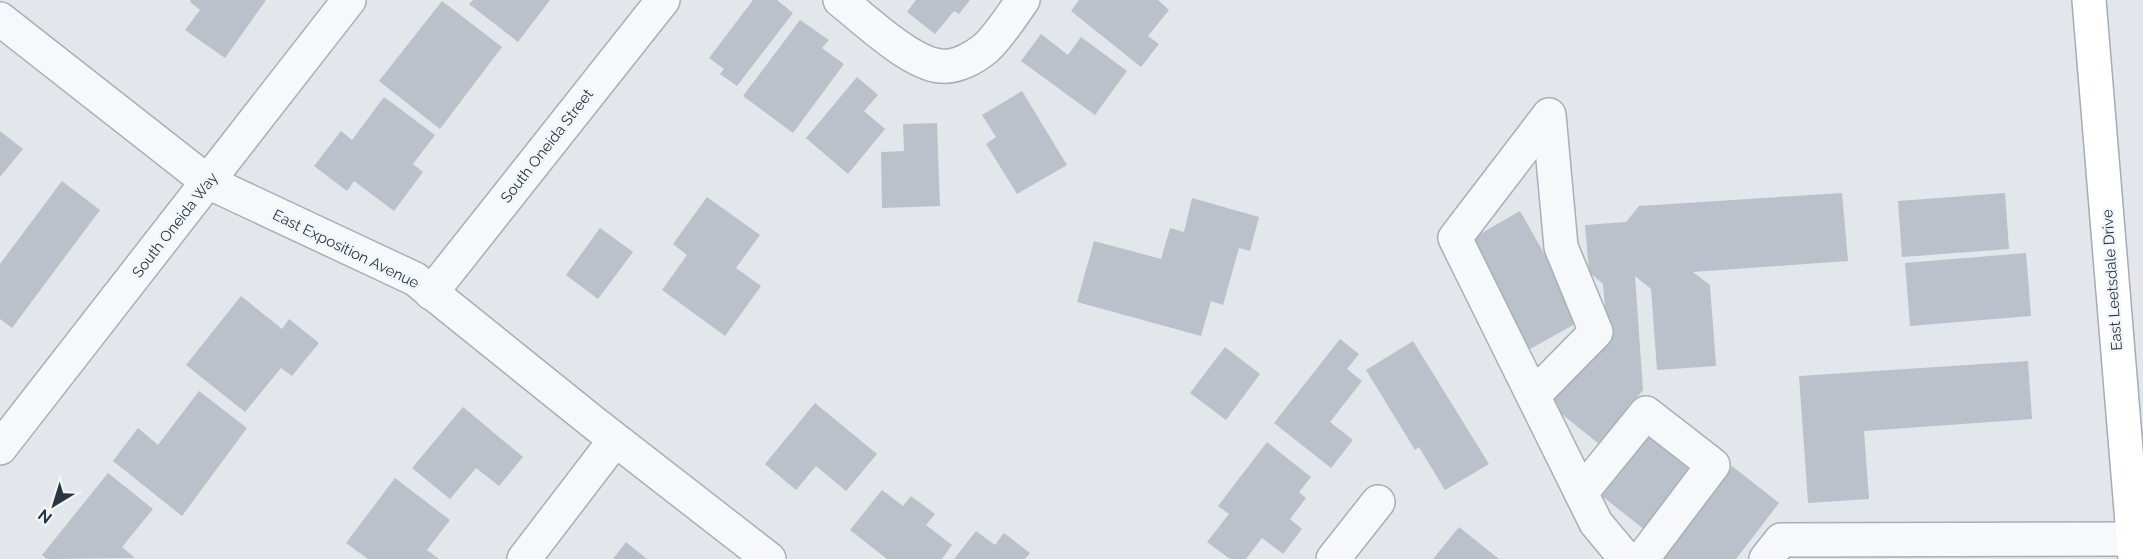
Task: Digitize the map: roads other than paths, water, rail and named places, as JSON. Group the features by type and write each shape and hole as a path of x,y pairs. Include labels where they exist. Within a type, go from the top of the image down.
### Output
{"main road":[{"name":"East Leetsdale Drive","path":"2089,0 2134,549"}],"street":[{"name":"South Oneida Way","path":"0,448 349,0"},
{"name":"South Oneida Street","path":"431,293 663,0"},
{"path":"840,0 920,60 940,66 956,65 987,47 1023,0"},
{"name":"East Exposition Avenue","path":"0,19 208,182 415,279 615,440 769,559"},
{"path":"1533,396 1596,332 1561,247 1549,115 1455,238 1533,396 1596,523 1626,559"},
{"path":"1581,493 1646,414 1713,465 1642,559"},
{"path":"524,559 615,440"},
{"path":"1333,559 1378,502"},
{"path":"1766,559 1781,540 1879,549 2134,549"}]}
